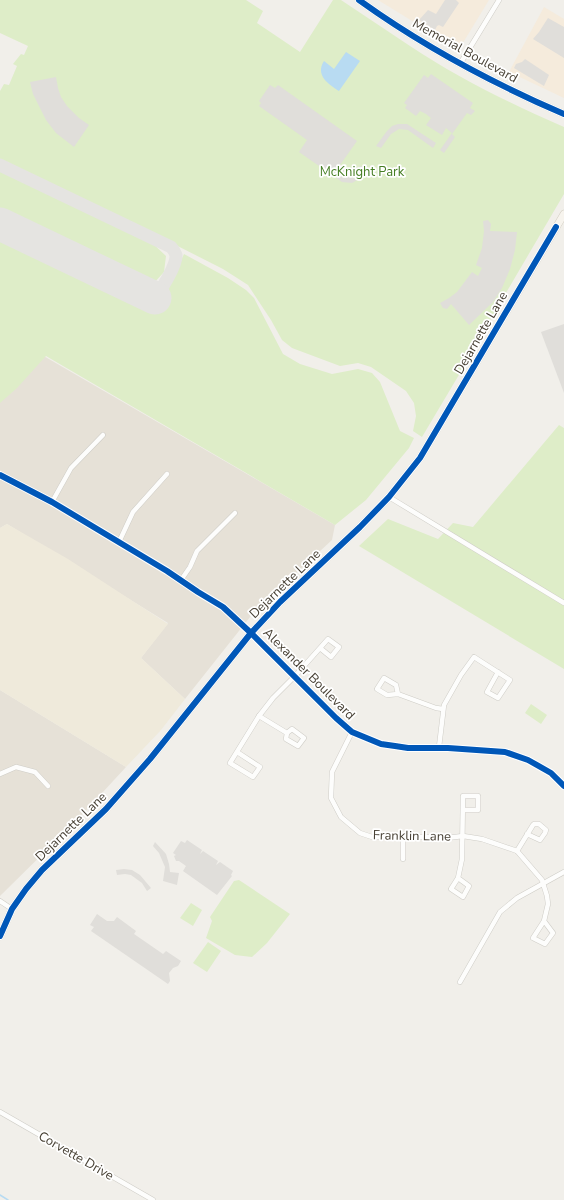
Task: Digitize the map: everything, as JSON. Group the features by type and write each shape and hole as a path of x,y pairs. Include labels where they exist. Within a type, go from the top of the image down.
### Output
{"main road":[{"name":"Memorial Boulevard","path":"359,0 384,18 460,64 564,114"},
{"name":"Dejarnette Lane","path":"0,936 12,909 26,889 42,870 106,810 251,633 280,602 389,498 420,458 564,214"}],"street":[{"path":"460,64 499,0"},
{"path":"52,502 71,468 103,435"},
{"path":"119,542 133,512 167,474"},
{"name":"Alexander Boulevard","path":"0,475 52,502 167,571 223,607 352,732 381,744 408,748 439,747 505,752 528,760 550,773 564,786"},
{"path":"389,498 564,603"},
{"path":"181,580 190,567 197,551 235,513"},
{"path":"237,752 260,767 253,777 230,763 259,716 273,698 320,648"},
{"path":"439,747 444,705 461,675 474,657 498,672 510,680 498,698 487,692 498,672"},
{"path":"398,694 396,685 384,678 377,689 387,695 398,694 436,708 443,709"},
{"path":"259,716 287,733"},
{"name":"Franklin Lane","path":"352,732 332,772 330,798 341,818 360,833 372,837 446,838 463,836 482,839 517,851"},
{"path":"0,774 16,767 35,772 48,786"},
{"path":"458,878 462,860 463,810 464,796 478,796 478,810 463,810"},
{"path":"527,834 517,851 543,882 548,904 544,921 533,938 545,944 552,934 544,921"},
{"path":"402,859 403,837"},
{"path":"460,982 500,912 517,898 543,882 564,872"},
{"path":"0,900 12,909"},
{"name":"Corvette Drive","path":"0,1112 153,1200"}],"shaded area":[{"path":"378,0 489,0 461,46 453,46"},
{"path":"445,0 456,0 459,3 443,27 439,25 435,30 419,20 428,10 436,14"},
{"path":"544,7 564,19 564,98 509,72"},
{"path":"548,18 564,27 564,58 533,39"},
{"path":"525,59 549,75 544,86 514,68 516,64"},
{"path":"431,74 473,103 470,108 475,111 471,115 467,113 452,134 455,137 444,153 440,150 452,133 446,128 442,135 426,125 431,118 420,111 416,116 405,108 407,105 404,103 424,75 428,78"},
{"path":"56,77 61,97 67,106 79,118 89,125 74,147 56,133 46,120 33,94 30,82"},
{"path":"270,85 275,88 278,85 357,141 340,165 346,170 344,173 348,174 352,173 354,169 361,166 365,169 359,179 352,183 342,182 299,152 307,140 259,106 261,103 259,101"},
{"path":"407,124 436,143 433,148 408,130 399,129 391,134 381,148 376,146 392,126"},
{"path":"488,220 491,224 490,231 517,232 515,250 510,269 502,288 493,302 469,325 451,304 447,309 443,308 440,303 457,292 472,272 478,276 482,268 476,265 482,248 484,231 483,221"},
{"path":"564,324 564,393 541,332"},
{"path":"23,344 335,525 332,540 254,612 185,699 141,658 168,623 7,524 0,528 0,387"},
{"path":"7,524 68,559 168,624 141,658 185,699 161,730 126,767 0,690 0,528"},
{"path":"0,690 126,767 78,819 0,896"},
{"path":"187,840 202,850 200,854 203,851 218,861 216,865 220,862 233,871 232,876 217,895 183,871 186,866 179,861 176,861 174,856 176,855 173,853 181,841 185,843"},
{"path":"155,842 166,854 170,872 179,873 177,885 163,881 165,867 159,853 153,846"},
{"path":"116,870 132,870 140,875 151,888 147,891 142,883 131,875 117,875"},
{"path":"97,914 107,921 114,921 117,917 136,931 134,934 163,954 166,951 181,961 178,966 173,968 169,973 170,981 168,984 91,931 94,927 90,925"}],"green space":[{"name":"McKnight Park","path":"0,0 246,0 263,11 257,23 300,52 333,0 341,0 428,58 466,80 564,127 564,194 422,437 413,431 416,416 414,403 406,391 371,367 358,363 340,366 292,348 282,340 248,285 223,269 146,230 0,160 0,91 4,84 9,85 17,66 13,64 21,54 24,55 28,46 0,33"},
{"path":"0,169 149,240 166,256 164,272 153,284 0,211"},
{"path":"0,235 157,310 184,254 228,278 246,290 254,298 283,354 300,364 332,374 358,369 372,373 380,382 400,431 414,438 409,448 366,500 335,525 46,356 17,388 0,403"},
{"path":"559,425 564,428 564,669 359,546 388,519 438,539 453,523 473,527"},
{"path":"531,704 547,715 541,724 525,713"},
{"path":"239,880 290,914 267,943 252,957 235,955 206,938 212,921 210,917 234,881"},
{"path":"191,903 202,910 193,926 180,918"},
{"path":"208,942 221,951 207,972 193,963"}],"water":[{"path":"346,52 360,61 339,91 324,79 321,71 324,61 334,69"}],"waterway":[{"path":"0,1195 8,1200"}],"taxiway":[{"path":"0,165 171,247 176,255 176,259 165,284 155,298"}],"runway":[{"path":"0,224 155,298"}],"cycle path":[{"path":"359,0 408,33 458,63 511,90 564,114"},
{"path":"0,936 12,909 42,870 106,809 150,759 251,633 280,602 360,527 389,497 420,458 556,227"},
{"path":"0,475 52,502 167,571 223,607 352,732 381,744 408,748 448,748 505,752 528,760 551,773 564,786"}]}
